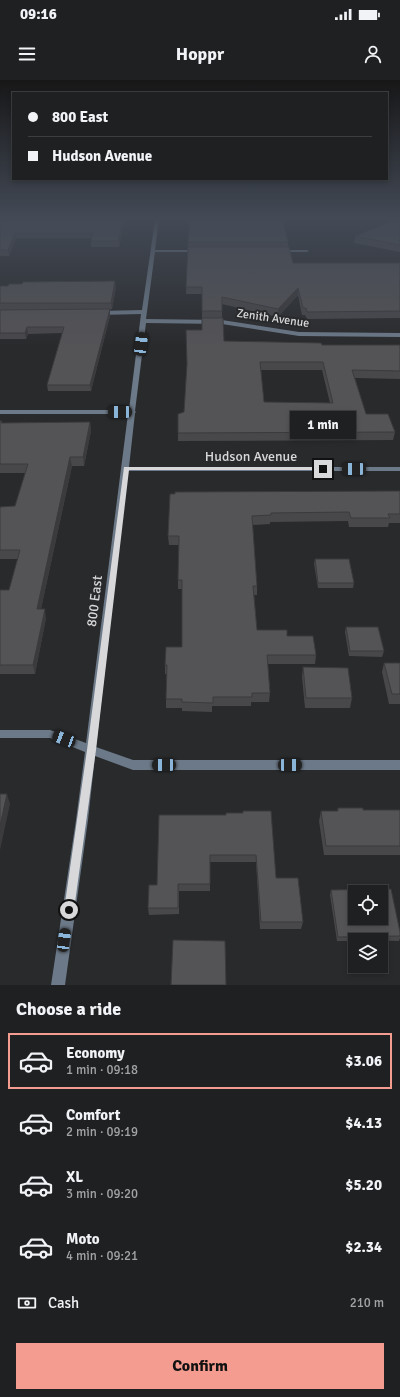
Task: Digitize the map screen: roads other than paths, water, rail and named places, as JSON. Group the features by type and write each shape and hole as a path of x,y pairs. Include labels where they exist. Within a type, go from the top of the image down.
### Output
{"street":[{"name":"800 East","path":"58,985 91,750 144,312 152,262"},
{"path":"91,313 144,312"},
{"name":"Zenith Avenue","path":"143,321 222,322 299,334 400,335"},
{"path":"0,412 132,412"},
{"name":"Hudson Avenue","path":"126,469 400,469"},
{"path":"0,734 50,734 132,766 400,765"}]}
